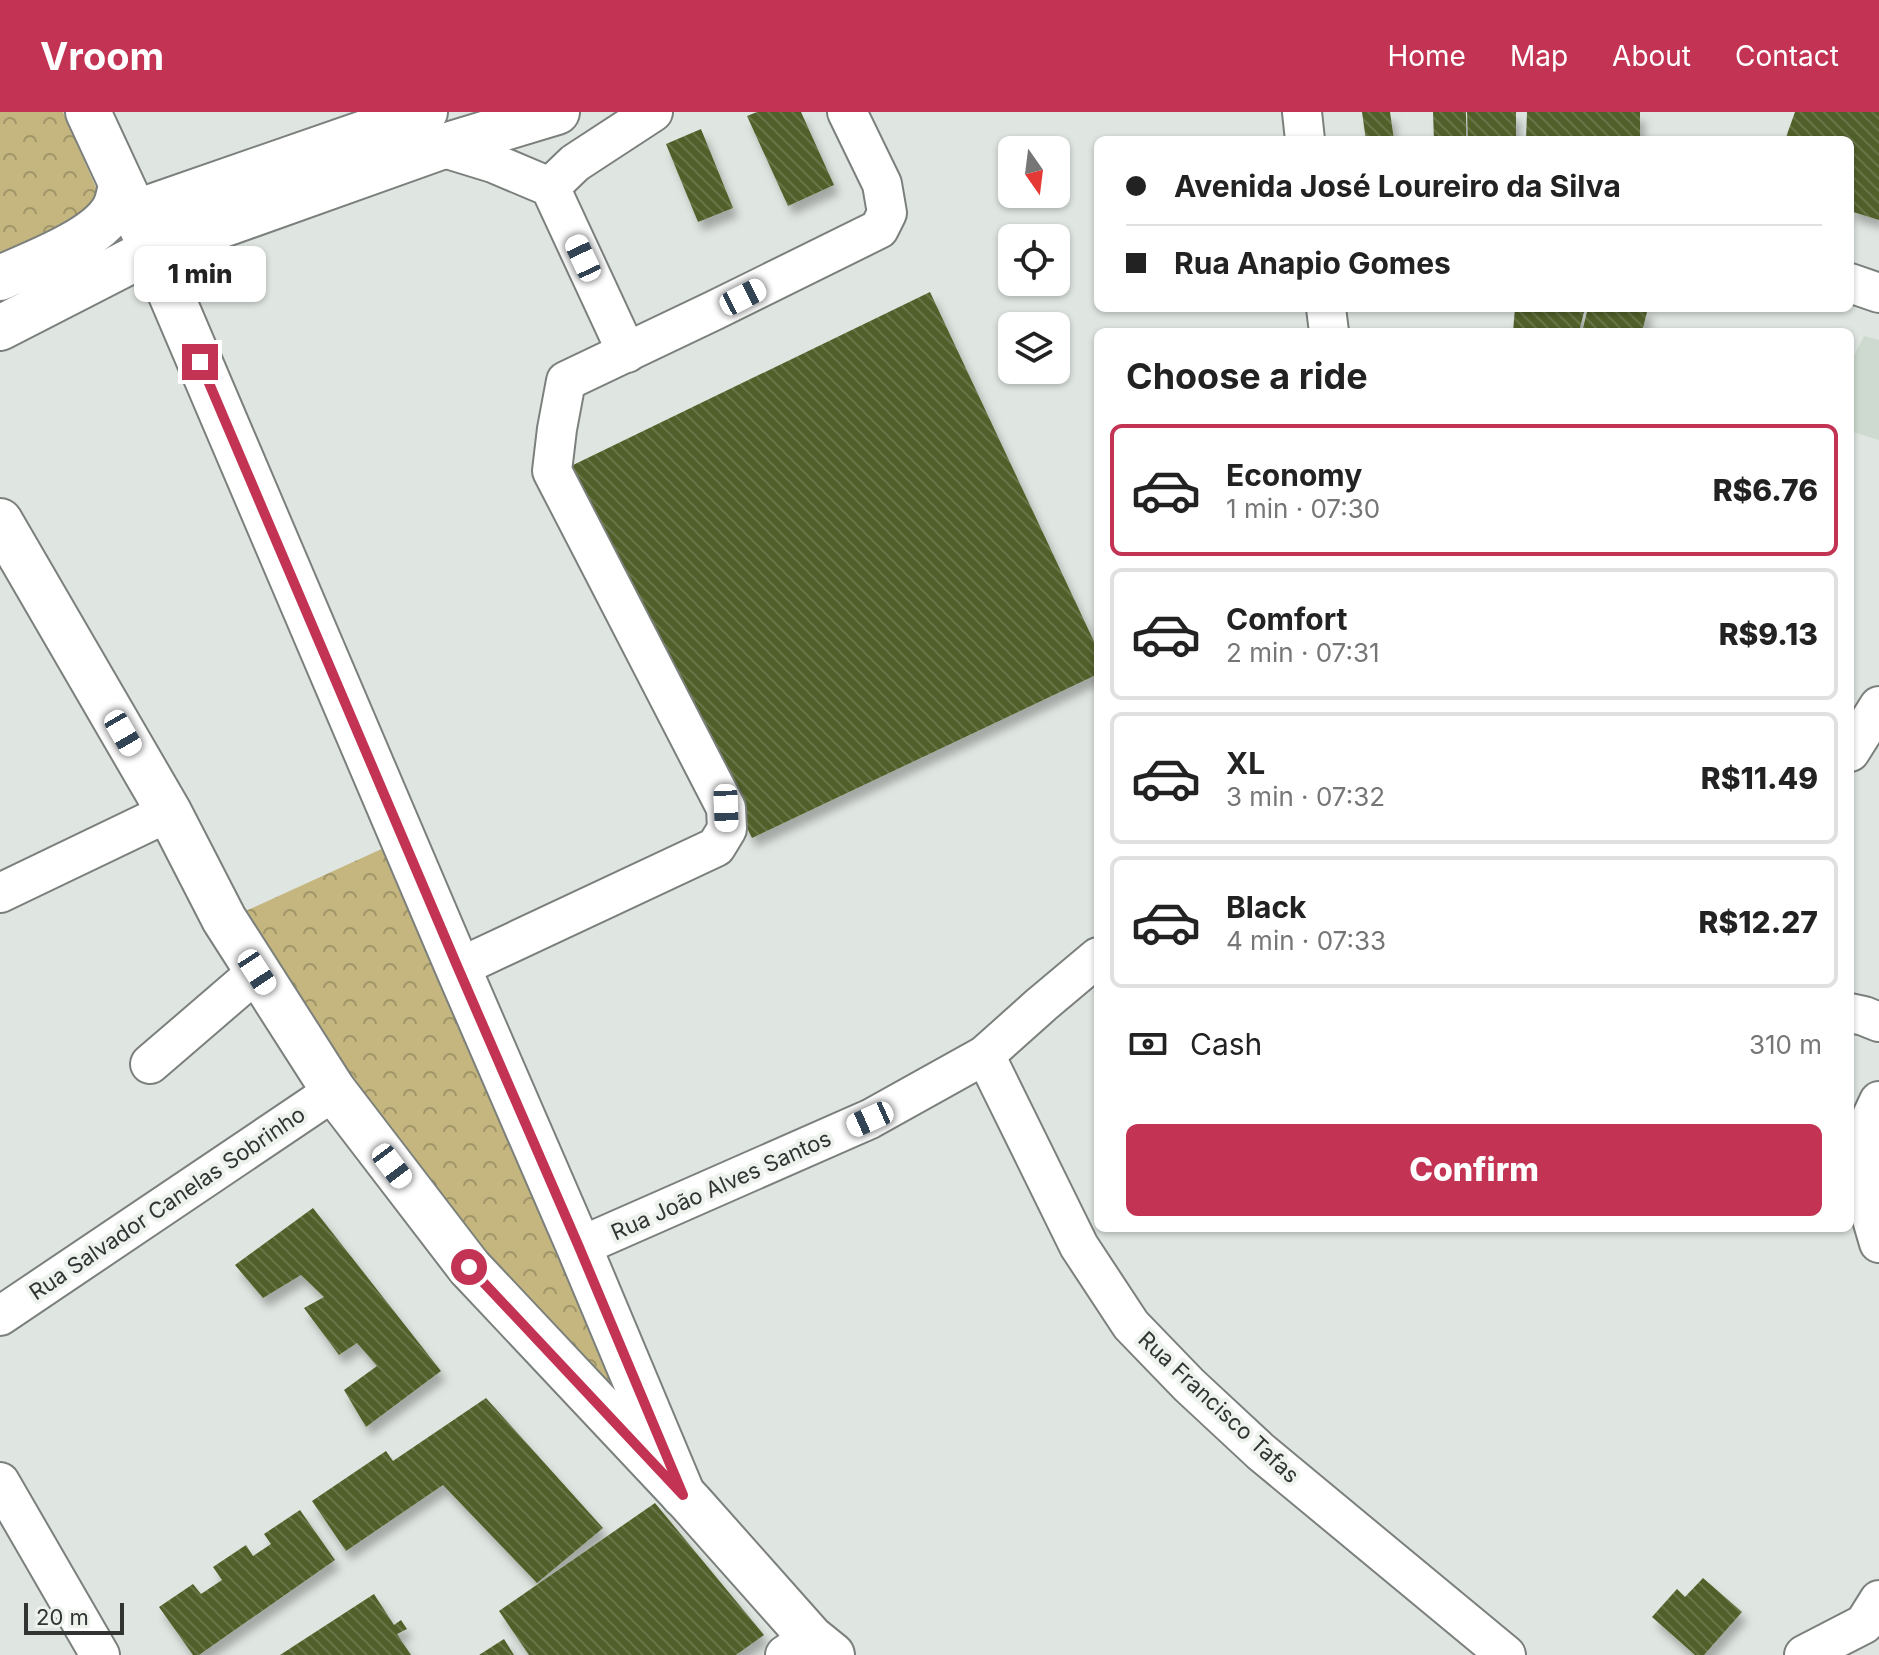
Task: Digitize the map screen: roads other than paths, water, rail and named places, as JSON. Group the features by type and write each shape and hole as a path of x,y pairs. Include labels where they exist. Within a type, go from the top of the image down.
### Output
{"main road":[{"path":"88,112 136,216 683,1495"},
{"path":"0,328 136,216 433,130 557,112"},
{"path":"0,278 78,242 115,208 136,216"},
{"path":"0,521 169,812 224,919 334,1091 469,1267 683,1495 809,1649"}],"street":[{"path":"550,187 575,163 653,112"},
{"path":"458,968 716,847 727,829 726,808 552,471 557,429 566,381 879,229 887,213 882,184 847,112"},
{"path":"1302,112 1305,136"},
{"path":"433,130 493,163 550,187 627,353"},
{"path":"1854,284 1879,293"},
{"path":"1854,746 1879,706"},
{"path":"0,893 169,812"},
{"name":"Rua João Alves Santos","path":"579,1247 870,1119 985,1055 1094,960"},
{"path":"150,1064 257,972"},
{"path":"1854,1014 1879,1022"},
{"name":"Rua Francisco Tafas","path":"985,1055 1079,1246 1131,1325 1261,1452 1506,1655"},
{"name":"Rua Salvador Canelas Sobrinho","path":"0,1316 334,1091"},
{"path":"1879,1101 1871,1118 1864,1192 1879,1243"},
{"path":"0,1482 100,1655"},
{"path":"1804,1655 1874,1618"}]}
